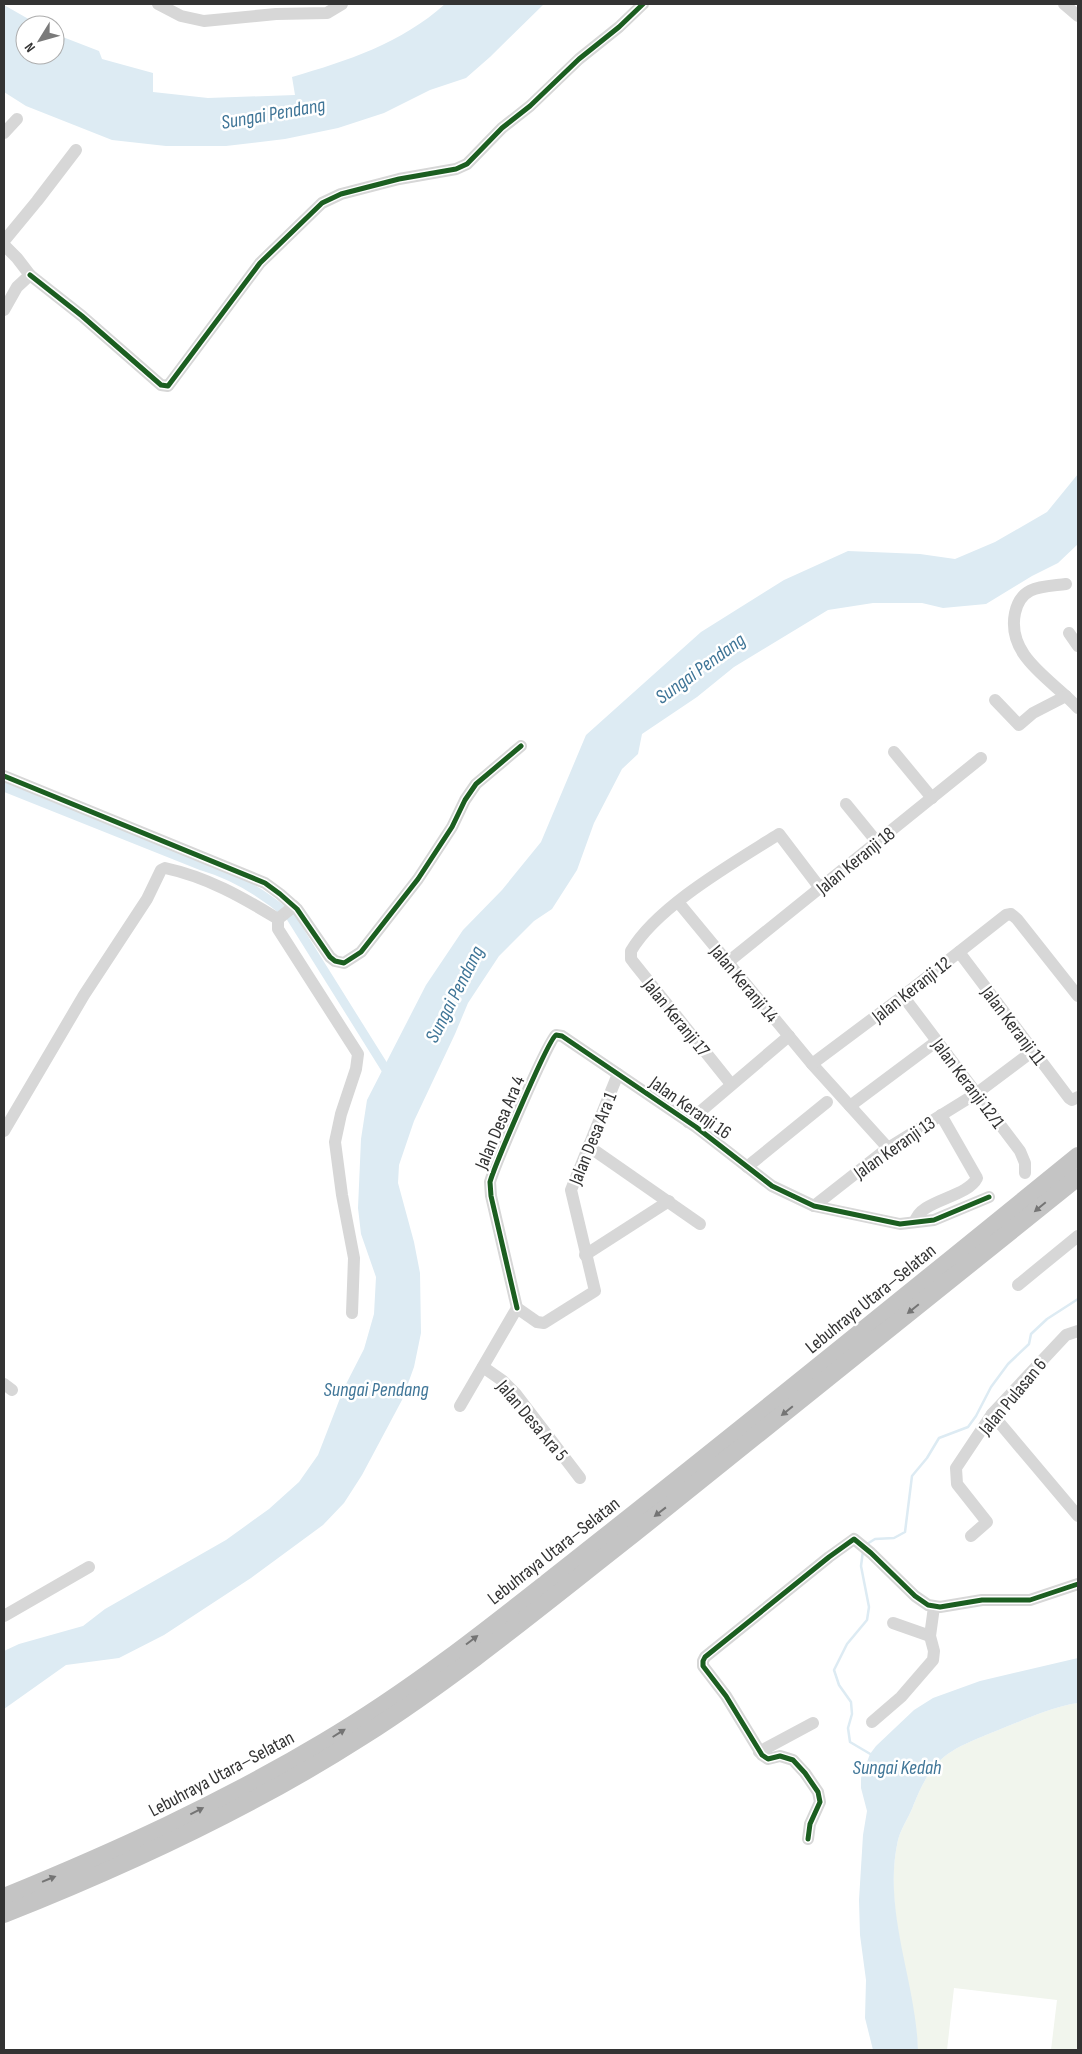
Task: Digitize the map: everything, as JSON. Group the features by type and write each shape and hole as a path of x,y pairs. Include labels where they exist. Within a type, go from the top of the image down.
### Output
{"highway":[{"name":"Lebuhraya Utara–Selatan","path":"4,1897 125,1846 223,1798 325,1742 395,1697 512,1611 691,1470 1078,1156"},
{"name":"Lebuhraya Utara–Selatan","path":"4,1914 104,1872 219,1817 318,1763 395,1715 552,1598 1078,1177"}],"street":[{"path":"158,4 181,16 204,21 276,14 327,13 342,4"},
{"path":"76,150 4,243 30,274 82,316 161,385 168,386 249,275 316,208 340,194 399,179 456,169 467,164 502,128 530,106 579,59 620,26 643,4"},
{"path":"1064,4 1078,16"},
{"path":"4,133 17,119"},
{"path":"4,310 17,287 30,274"},
{"path":"1066,584 1031,590 1023,595 1018,604 1013,626 1016,642 1026,658 1078,708"},
{"path":"1069,634 1078,646"},
{"path":"995,700 1019,724 1033,713 1066,696"},
{"path":"4,776 251,876 272,888 285,913 330,957 339,963 350,961 367,945 418,879 452,827 465,800 476,784 521,746"},
{"path":"894,752 932,798"},
{"name":"Jalan Keranji 18","path":"728,962 981,758"},
{"path":"846,804 878,842"},
{"path":"678,902 706,880 780,834 820,888"},
{"path":"4,1131 84,996 144,904 163,869 182,873 285,913"},
{"name":"Jalan Keranji 17","path":"678,902 650,926 633,948 630,955 634,963 731,1084"},
{"name":"Jalan Keranji 14","path":"678,902 812,1064 888,1148"},
{"path":"285,913 277,925 282,935 358,1054 356,1069 340,1114 335,1142 342,1195 354,1258 352,1313"},
{"name":"Jalan Keranji 12","path":"812,1064 1008,914 1014,916 1020,922 1078,996"},
{"name":"Jalan Keranji 11","path":"959,952 1033,1051 1074,1097"},
{"name":"Jalan Keranji 12/1","path":"903,996 1020,1151 1025,1163 1025,1173"},
{"name":"Jalan Keranji 16","path":"552,1038 556,1034 562,1036 688,1122 779,1190 814,1206 900,1224 941,1218 989,1198"},
{"path":"688,1122 789,1036"},
{"name":"Jalan Desa Ara 4","path":"517,1308 491,1196 490,1182 552,1038"},
{"path":"850,1106 937,1042"},
{"name":"Jalan Keranji 13","path":"814,1206 888,1148 977,1093 1033,1051"},
{"name":"Jalan Desa Ara 1","path":"517,1308 537,1322 544,1323 595,1291 585,1256 571,1190 618,1074"},
{"path":"748,1167 827,1102"},
{"path":"915,1222 916,1218 924,1210 970,1188 977,1178 941,1115"},
{"path":"588,1146 700,1224"},
{"path":"585,1256 669,1201"},
{"path":"1018,1285 1078,1236"},
{"path":"460,1406 517,1308"},
{"name":"Jalan Pulasan 6","path":"971,1536 987,1522 957,1484 956,1468 992,1414 1066,1335 1078,1331"},
{"name":"Jalan Desa Ara 5","path":"483,1367 504,1381 515,1393 580,1478"},
{"path":"992,1414 1078,1516"},
{"path":"808,1838 810,1824 820,1802 818,1792 793,1760 780,1756 768,1759 759,1752 731,1704 704,1668 703,1659 844,1545 854,1540 865,1548 915,1596 934,1607 982,1600 1030,1600 1078,1584"},
{"path":"4,1616 89,1567"},
{"path":"872,1722 896,1702 931,1664 934,1651 930,1636 934,1607"},
{"path":"893,1623 930,1636"},
{"path":"759,1752 813,1723"}],"shaded area":[{"path":"1078,1703 1078,2050 1051,2050 1057,2000 954,1988 947,2050 918,2050 911,1998 896,1919 894,1866 898,1840 919,1792 934,1767 943,1758 965,1744 1036,1715"}],"water":[{"name":"Sungai Pendang","path":"445,4 544,4 466,78 430,90 384,113 338,128 285,139 226,146 166,146 112,140 26,106 4,92 4,5 22,15 15,15 15,65 65,65 65,38 99,51 102,59 153,73 153,92 208,98 295,95 292,77 373,49 411,30"},
{"name":"Sungai Pendang","path":"1078,474 1078,544 1058,563 1032,576 986,604 943,608 922,603 873,603 828,610 734,667 697,697 642,734 638,754 622,769 594,823 577,870 552,909 534,921 499,956 468,1003 414,1121 399,1165 398,1183 414,1242 420,1273 421,1333 414,1367 402,1400 362,1475 344,1503 323,1525 251,1578 164,1635 119,1658 66,1665 4,1709 4,1651 19,1644 83,1626 105,1609 226,1540 269,1509 299,1482 318,1455 344,1388 364,1349 374,1314 376,1277 361,1234 358,1208 361,1139 367,1100 426,985 463,930 502,890 541,842 586,735 701,632 784,580 848,551 920,554 955,559 995,542 1047,512"},
{"name":"Sungai Kedah","path":"1078,1658 1078,1703 1036,1715 965,1744 943,1758 934,1767 919,1792 899,1836 894,1866 894,1893 897,1919 912,1998 918,2050 873,2050 865,2018 866,1980 860,1935 859,1900 863,1835 867,1811 861,1788 861,1778 870,1754 914,1710 933,1698 980,1681"}],"waterway":[{"path":"4,787 226,875 249,886 270,900 290,916 390,1076"},
{"path":"867,1544 875,1539 894,1538 905,1532 912,1476 927,1458 939,1438 968,1427 991,1387 1008,1364 1029,1344 1031,1334 1047,1319 1078,1299"},
{"path":"863,1551 861,1566 869,1607 867,1620 847,1644 834,1670 839,1685 851,1702 852,1714 848,1728 850,1742 872,1755"}],"cycle path":[{"path":"30,275 82,316 161,385 168,386 260,263 322,203 341,194 399,179 456,169 467,164 502,128 530,106 579,59 619,27 643,4"},
{"path":"4,776 265,883 297,909 330,957 335,961 344,963 361,952 418,879 452,827 465,800 476,784 521,746"},
{"path":"517,1308 491,1196 490,1182 533,1079 556,1035 562,1036 696,1127 772,1186 814,1206 900,1224 934,1220 989,1197"},
{"path":"808,1839 810,1824 820,1802 818,1792 793,1760 780,1756 768,1759 762,1755 726,1696 703,1666 705,1657 854,1539 915,1596 928,1605 940,1607 982,1600 1030,1600 1078,1584"}]}
